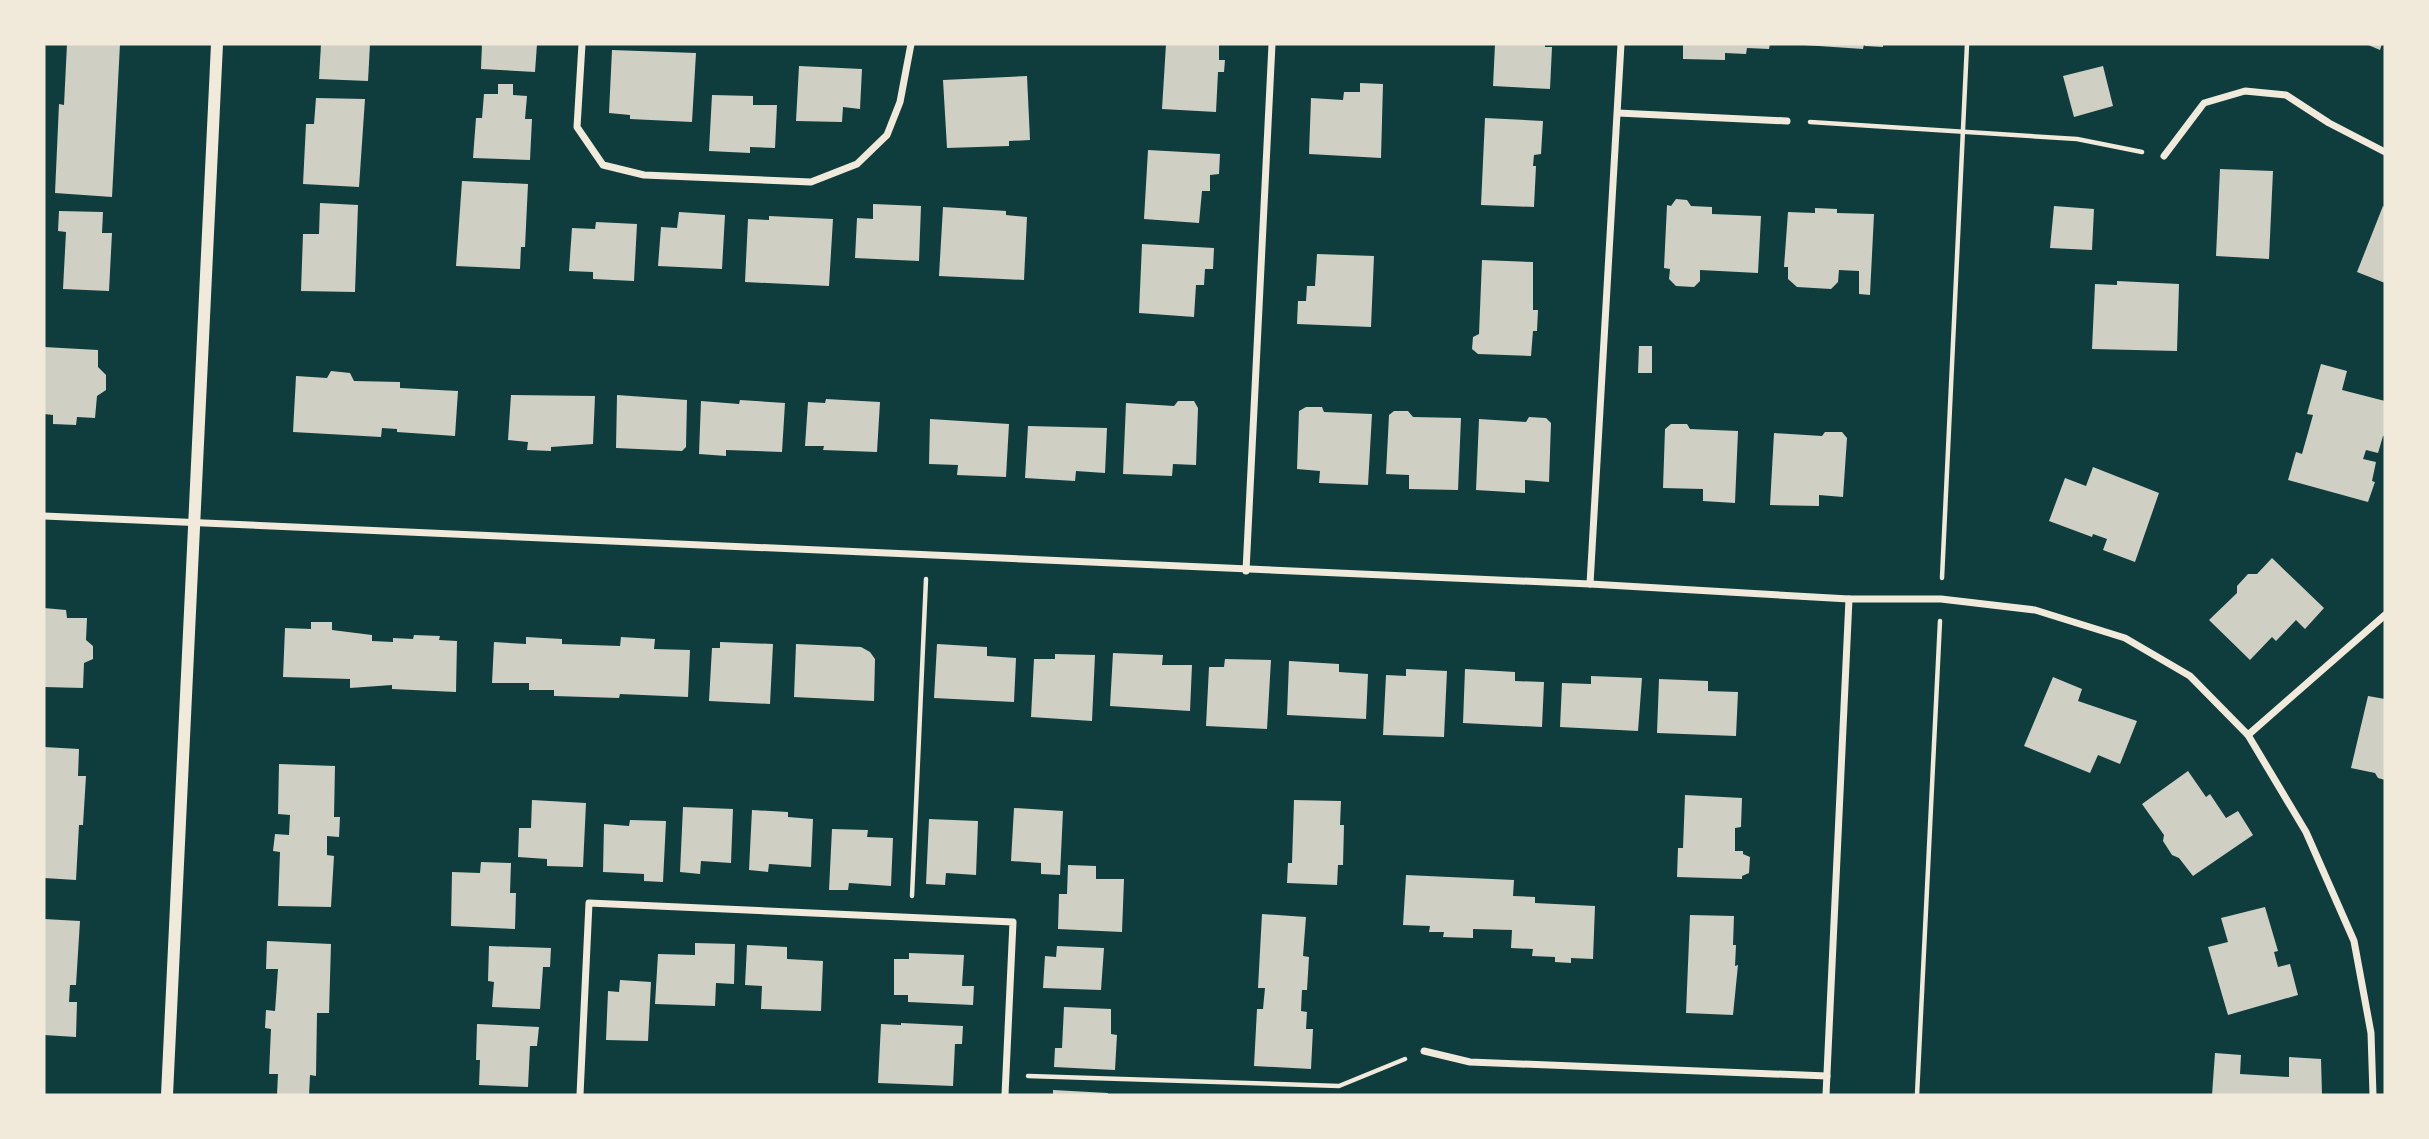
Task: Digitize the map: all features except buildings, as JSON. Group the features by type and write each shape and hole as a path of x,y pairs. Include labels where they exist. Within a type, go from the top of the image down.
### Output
{"street":[{"path":"167,1095 217,44"},
{"path":"582,44 577,127 603,165 644,175 811,182 857,164 887,135 900,103 911,44"},
{"path":"1246,571 1272,44"},
{"path":"1590,584 1621,44"},
{"path":"2164,156 2204,103 2245,91 2286,95 2329,123 2385,152"},
{"path":"1618,113 1787,121"},
{"path":"44,516 1246,571 1590,584 1849,599 1941,599 2035,610 2125,638 2190,676 2248,735 2306,832 2354,941 2371,1033 2373,1095"},
{"path":"1826,1095 1849,599"},
{"path":"2248,735 2385,615"},
{"path":"580,1095 589,903 1013,922 1005,1095"},
{"path":"1424,1051 1470,1062 1827,1076"}],"path":[{"path":"1917,1095 1967,44"},
{"path":"1787,121 2077,139 2164,156"},
{"path":"911,918 927,556"},
{"path":"1006,1075 1339,1086 1424,1051"}]}
